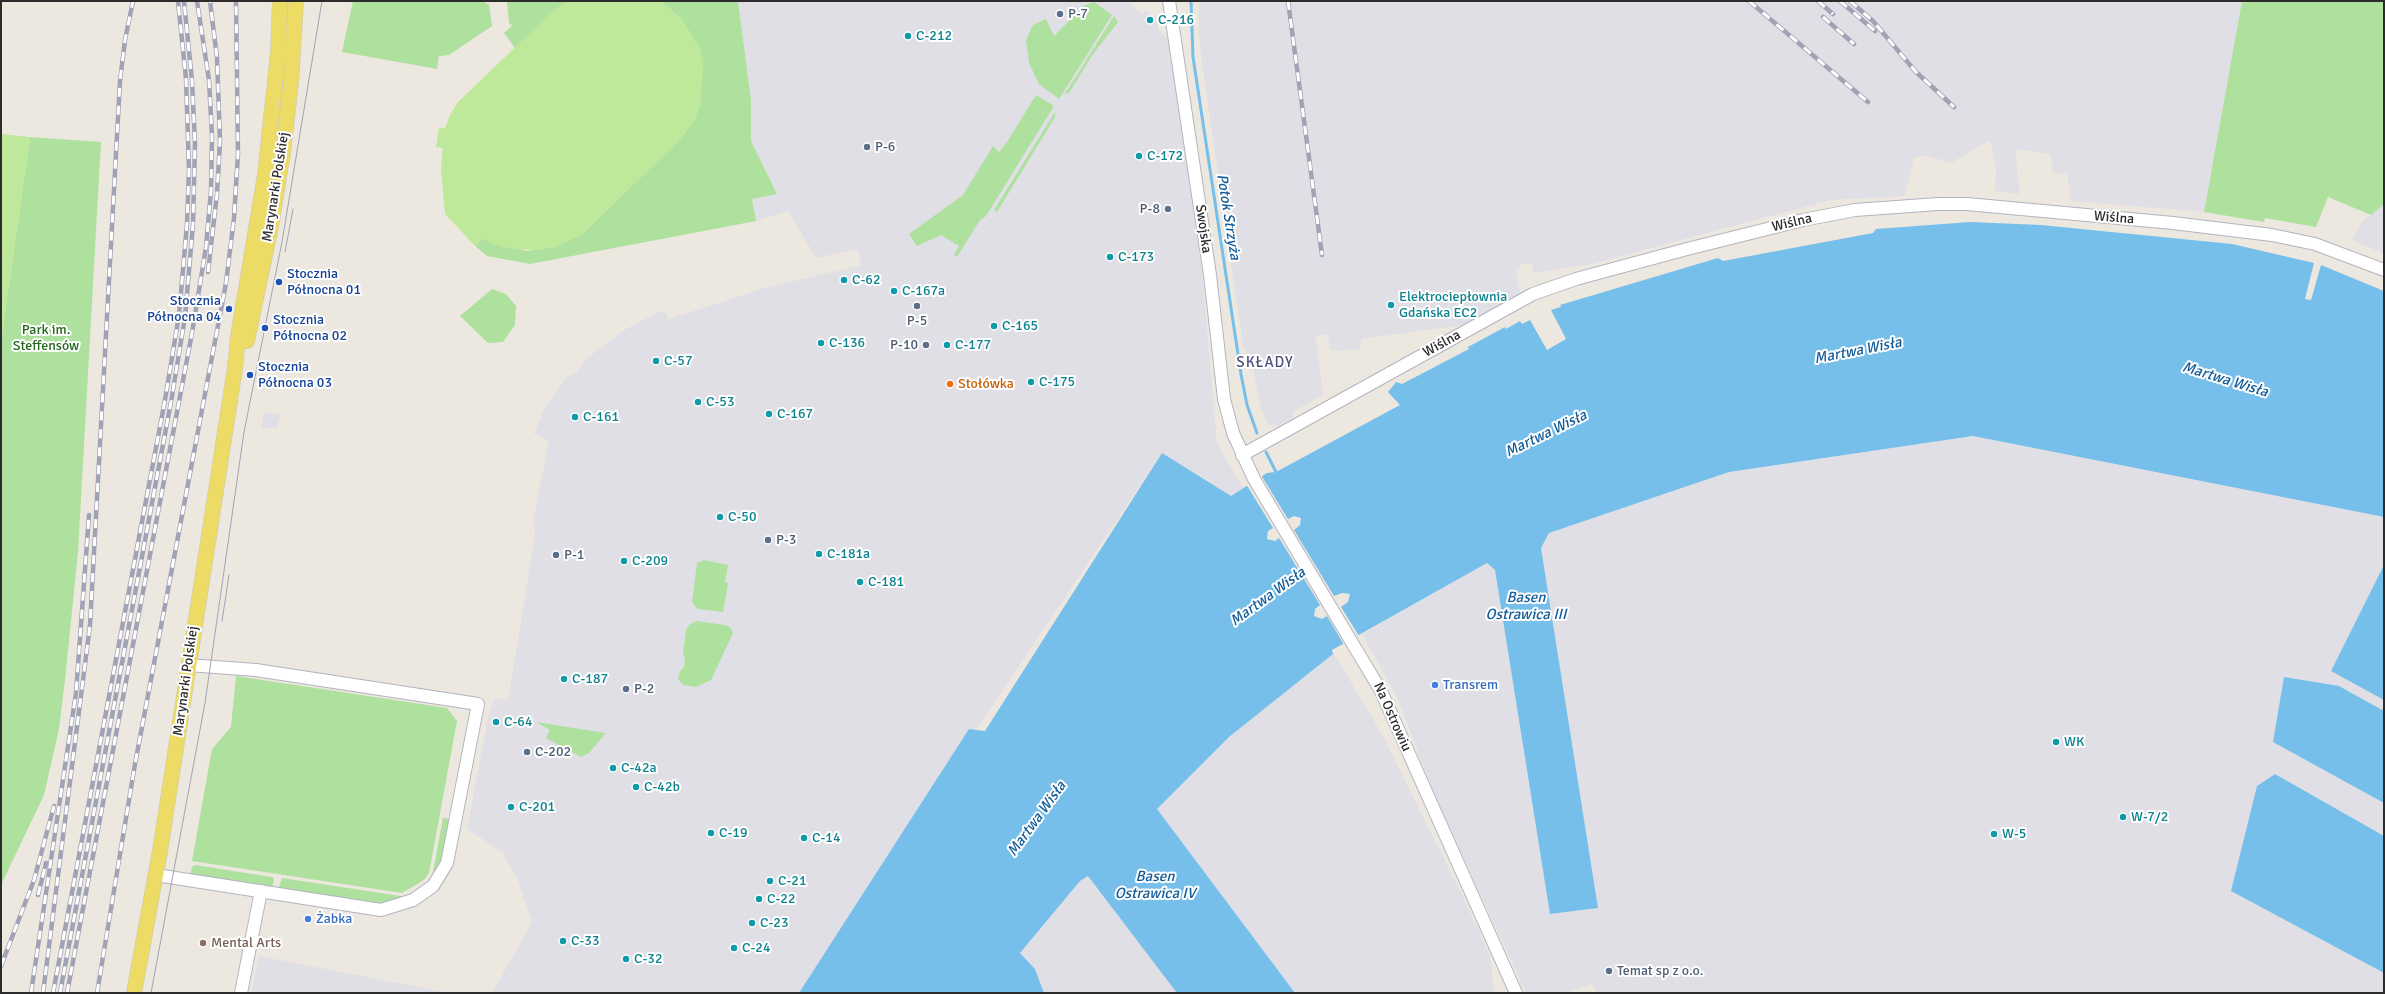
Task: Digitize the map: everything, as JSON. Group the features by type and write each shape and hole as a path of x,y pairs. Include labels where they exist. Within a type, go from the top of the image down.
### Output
{"main road":[{"name":"Marynarki Polskiej","path":"269,195 280,1"},
{"name":"Marynarki Polskiej","path":"134,993 156,875 235,368 247,341 269,195 291,82 296,1"}],"street":[{"name":"Swojska","path":"1169,1 1210,275 1224,399 1233,433 1242,455"},
{"name":"Wiślna","path":"1242,455 1533,294 1576,279 1687,249 1803,220 1855,210 1938,204 1966,204 2174,223 2272,235 2315,244 2384,270"},
{"name":"Na Ostrowiu","path":"1242,455 1254,479 1352,640 1381,691 1516,993"},
{"path":"156,875 381,910 406,904 427,892 443,872 450,853 478,704 256,670 188,666"},
{"path":"240,993 261,891"}],"shaded area":[{"path":"738,1 1128,1 1142,14 1146,10 1161,23 1157,28 1168,39 1202,271 1217,443 1243,488 1231,496 1162,453 800,993 492,993 532,922 517,878 502,852 467,829 489,713 495,698 508,701 535,534 533,521 549,441 534,434 545,407 566,378 577,372 586,359 624,330 658,312 665,311 668,319 765,288 861,265 857,249 816,258 788,211 756,221 751,199 777,193 751,141 751,100"},
{"path":"1199,1 2242,1 2204,212 2071,201 2067,173 2053,174 2050,154 2015,149 2020,194 1995,191 1996,168 1990,140 1951,163 1925,155 1914,158 1905,196 1831,200 1588,265 1533,273 1532,263 1523,264 1516,270 1520,294 1463,325 1361,339 1359,349 1336,351 1330,349 1328,334 1316,336 1323,395 1293,412 1293,417 1279,426 1268,425 1261,408 1251,361 1243,346 1202,64 1199,35"},
{"path":"2384,204 2384,254 2352,240 2363,221"},
{"path":"264,412 281,415 277,428 261,428"},
{"path":"1973,436 2384,517 2384,565 2331,671 2384,700 2384,711 2339,686 2273,741 2384,803 2384,836 2275,774 2231,891 2384,973 2384,992 1597,993 1592,984 1566,993 1526,993 1433,792 1398,699 1362,634 1487,563 1495,570 1551,914 1598,908 1541,548 1549,533 1729,472"},
{"path":"1332,650 1383,736 1466,903 1490,956 1494,993 1044,993 1035,969 1020,953 1080,881 1088,876 1229,737 1332,655"},
{"path":"259,956 429,989 450,993 251,993"}],"green space":[{"path":"353,1 485,1 486,4 489,4 492,26 449,55 439,56 437,69 342,52"},
{"path":"507,1 566,1 515,48 504,33 513,25 509,24"},
{"path":"566,1 660,1 681,18 700,49 703,63 701,100 695,120 679,140 581,235 554,247 539,250 510,249 490,243 483,238 475,246 445,214 441,168 443,148 436,147 439,128 445,128 450,115 458,102 552,12"},
{"path":"660,1 738,1 751,100 751,141 777,194 752,199 756,221 530,264 487,256 475,246 483,238 526,251 554,247 581,235 679,140 695,120 701,100 700,49 681,18"},
{"path":"2242,1 2384,1 2384,204 2371,215 2328,197 2316,227 2265,218 2264,222 2204,212"},
{"path":"1094,2 1112,15 1059,99 1039,84 1029,63 1026,40 1033,25 1046,19 1054,36 1085,5"},
{"path":"1114,16 1118,22 1093,54 1069,93 1065,94"},
{"path":"1036,95 1054,106 986,216 980,220 957,257 954,255 959,246 941,235 917,246 909,234 963,195 993,146 999,152 1007,142"},
{"path":"1055,112 1055,117 997,212 994,210"},
{"path":"1,134 30,137 1,341"},
{"name":"Park im. Steffensów","path":"30,137 101,142 78,552 59,729 44,795 1,885 1,341"},
{"path":"492,289 506,294 516,306 515,325 503,342 488,343 460,316"},
{"path":"704,560 728,565 725,582 728,583 723,612 698,609 692,602 697,563"},
{"path":"697,621 725,625 731,628 733,633 711,680 696,687 683,685 678,679 680,671 684,667 685,658 683,653 686,630 690,624"},
{"path":"236,676 447,708 457,721 429,873 424,880 402,893 192,861 212,749 231,727"},
{"path":"536,722 605,734 589,753 581,757 546,738 550,730"},
{"path":"443,818 452,819 441,864 432,877"},
{"path":"195,865 272,877 274,879 272,889 190,876 192,867"},
{"path":"282,878 407,897 382,903 278,890"}],"water":[{"path":"1970,222 2041,225 2232,244 2314,263 2305,299 2311,300 2321,265 2384,291 2384,517 1973,436 1729,472 1549,533 1541,548 1598,908 1550,914 1495,570 1487,563 1332,650 1333,654 1229,737 1157,809 1295,993 1177,993 1088,876 1080,881 1020,953 1035,969 1044,993 799,993 969,729 985,731 1162,453 1231,496 1267,473 1276,472 1400,405 1388,392 1396,382 1402,384 1469,349 1468,347 1505,327 1506,329 1520,321 1522,324 1530,320 1547,350 1566,339 1551,310 1561,307 1560,305 1718,258 1723,261 1873,233 1876,229"},
{"path":"2384,565 2384,700 2331,671"},
{"path":"2284,677 2339,686 2384,711 2384,803 2273,742"},
{"path":"2275,774 2384,836 2384,973 2231,891 2257,786"}],"pier":[{"path":"1261,475 1288,519 1294,516 1301,518 1300,525 1294,530 1334,596 1342,593 1350,594 1348,602 1341,607 1359,636 1344,645 1327,616 1322,619 1314,616 1315,609 1320,605 1279,538 1275,541 1267,539 1268,531 1273,528 1246,484"}],"waterway":[{"name":"Potok Strzyża","path":"1191,1 1193,57 1241,374 1247,405 1257,433"},
{"name":"Potok Strzyża","path":"1266,452 1278,476"}],"tram line":[{"path":"151,993 205,703 244,432 282,242 322,1"},
{"path":"285,252 293,209"},
{"path":"222,621 229,575"}],"railway":[{"path":"43,993 90,625 120,81 125,40 133,1"},
{"path":"53,993 165,400 179,315 187,224 189,170 186,79 178,1"},
{"path":"60,993 171,402 185,317 193,224 195,143 192,81 184,1"},
{"path":"67,993 192,333 206,247 211,191 212,136 209,80 197,1"},
{"path":"208,272 217,194 220,141 217,58 210,1"},
{"path":"97,993 135,764 226,283 234,218 238,154 236,1"},
{"path":"1288,1 1322,255"},
{"path":"1749,1 1868,102"},
{"path":"1818,1 1833,14"},
{"path":"1840,1 1875,31"},
{"path":"1850,1 1873,21 1916,72 1954,107"},
{"path":"1823,17 1854,44"},
{"path":"31,993 76,693 89,515"},
{"path":"1,966 34,880 54,806"},
{"path":"38,895 46,863"}],"place":[{"name":"P-7","path":"1060,14"},
{"name":"C-216","path":"1150,20"},
{"name":"C-212","path":"908,36"},
{"name":"P-6","path":"867,147"},
{"name":"C-172","path":"1139,156"},
{"name":"P-8","path":"1168,209"},
{"name":"C-173","path":"1110,257"},
{"name":"C-62","path":"844,280"},
{"name":"Stocznia Północna 01","path":"279,282"},
{"name":"C-167a","path":"894,291"},
{"name":"Elektrociepłownia Gdańska EC2","path":"1391,305"},
{"name":"P-5","path":"917,306"},
{"name":"Stocznia Północna 04","path":"229,309"},
{"name":"C-165","path":"994,326"},
{"name":"Stocznia Północna 02","path":"265,328"},
{"name":"C-136","path":"821,343"},
{"name":"P-10","path":"926,345"},
{"name":"C-177","path":"947,345"},
{"name":"C-57","path":"656,361"},
{"name":"Stocznia Północna 03","path":"250,375"},
{"name":"C-175","path":"1031,382"},
{"name":"Stołówka","path":"950,384"},
{"name":"C-53","path":"698,402"},
{"name":"C-167","path":"769,414"},
{"name":"C-161","path":"575,417"},
{"name":"C-50","path":"720,517"},
{"name":"P-3","path":"768,540"},
{"name":"C-181a","path":"819,554"},
{"name":"P-1","path":"556,555"},
{"name":"C-209","path":"624,561"},
{"name":"C-181","path":"860,582"},
{"name":"C-187","path":"564,679"},
{"name":"Transrem","path":"1435,685"},
{"name":"P-2","path":"626,689"},
{"name":"C-64","path":"496,722"},
{"name":"WK","path":"2056,742"},
{"name":"C-202","path":"527,752"},
{"name":"C-42a","path":"613,768"},
{"name":"C-42b","path":"636,787"},
{"name":"C-201","path":"511,807"},
{"name":"W-7/2","path":"2123,817"},
{"name":"C-19","path":"711,833"},
{"name":"W-5","path":"1994,834"},
{"name":"C-14","path":"804,838"},
{"name":"C-21","path":"770,881"},
{"name":"C-22","path":"759,899"},
{"name":"Żabka","path":"308,919"},
{"name":"C-23","path":"752,923"},
{"name":"C-33","path":"563,941"},
{"name":"Mental Arts","path":"203,943"},
{"name":"C-24","path":"734,948"},
{"name":"C-32","path":"626,959"},
{"name":"Temat sp z o.o.","path":"1609,971"}],"district":[{"name":"SKŁADY","path":"1265,363"}],"water label":[{"name":"Martwa Wisła","path":"1858,351"},
{"name":"Martwa Wisła","path":"2225,380"},
{"name":"Martwa Wisła","path":"1546,434"},
{"name":"Martwa Wisła","path":"1268,597"},
{"name":"Basen Ostrawica III","path":"1526,606"},
{"name":"Martwa Wisła","path":"1037,819"},
{"name":"Basen Ostrawica IV","path":"1155,886"}]}
